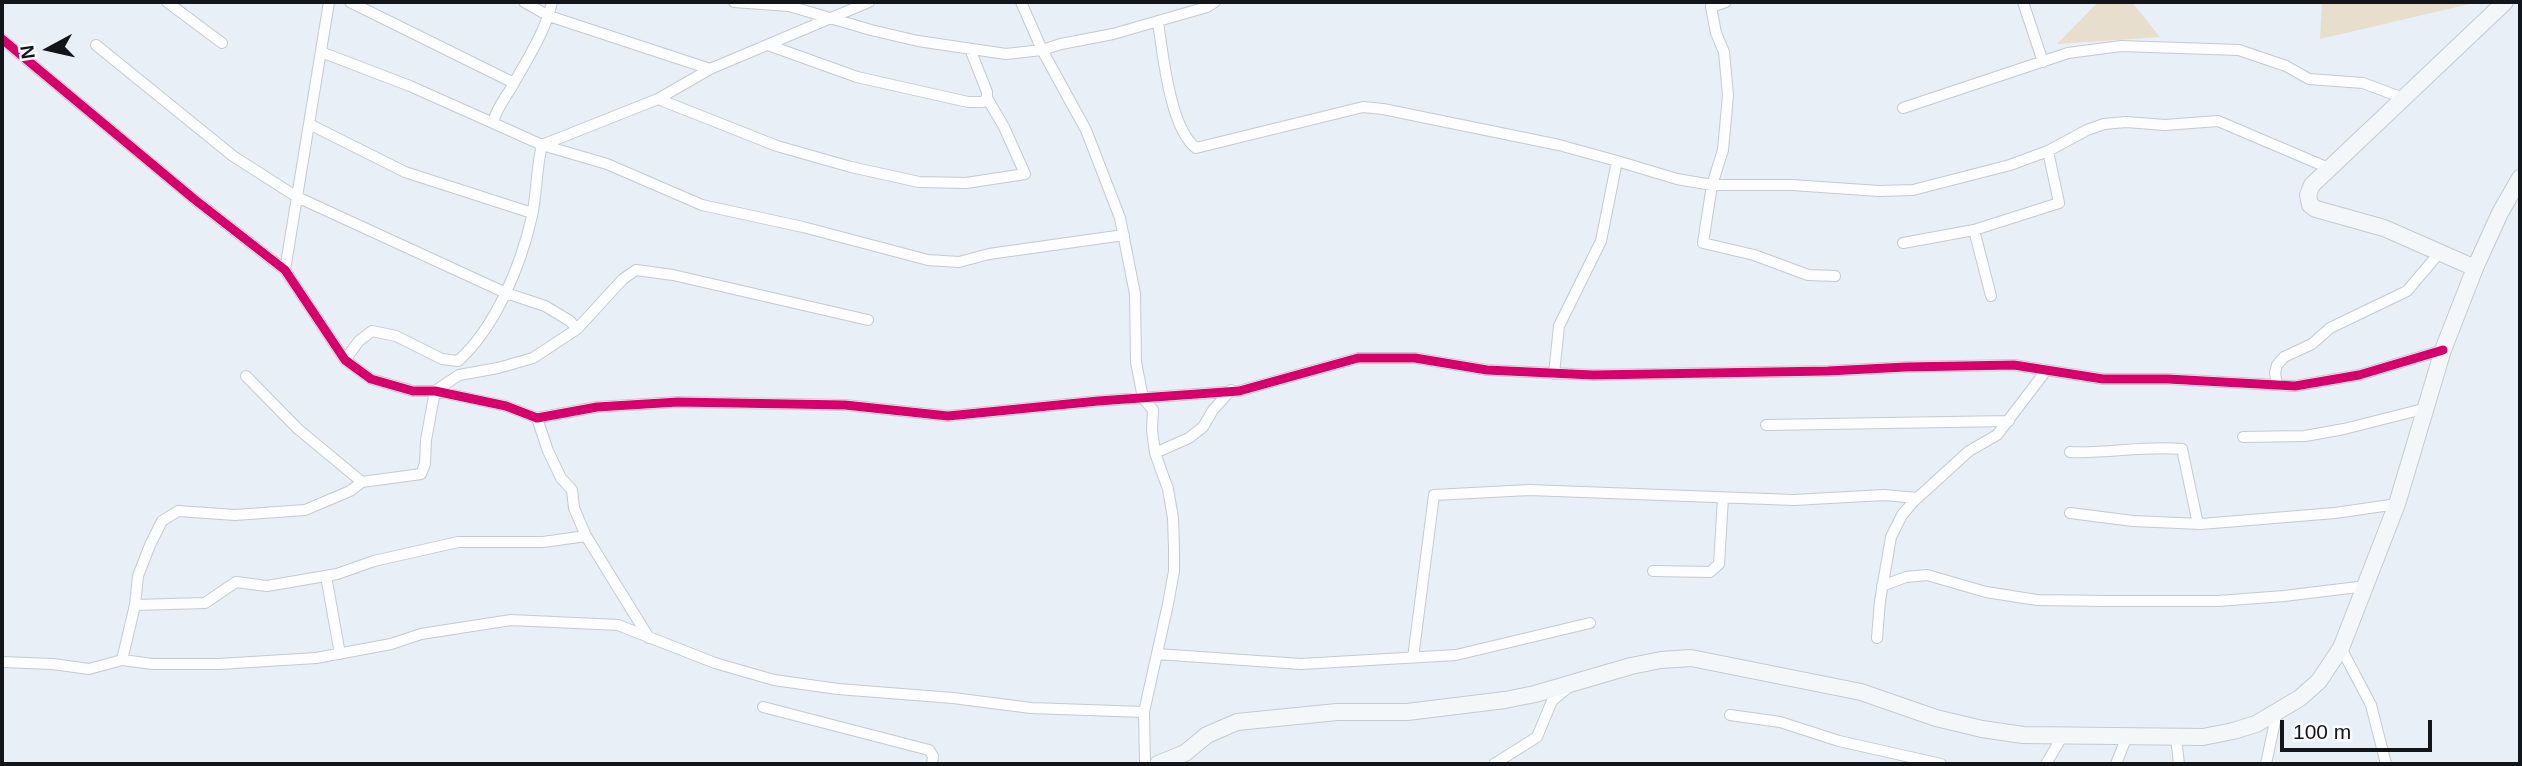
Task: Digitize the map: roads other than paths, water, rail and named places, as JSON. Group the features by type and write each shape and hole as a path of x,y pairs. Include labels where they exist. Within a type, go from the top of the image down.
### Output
{"main road":[{"path":"2474,268 2384,228 2324,213 2310,205 2308,195 2310,189 2505,2"},
{"path":"1158,764 1185,752 1207,735 1237,722 1336,712 1407,712 1505,700 1651,662 1691,658 1861,692 1936,718 2023,735 2203,737 2256,724 2300,698 2319,681 2341,648 2397,504 2443,350 2474,268 2520,178"}],"street":[{"path":"167,2 222,43"},
{"path":"285,270 329,2"},
{"path":"350,2 514,83"},
{"path":"524,2 549,16 710,69"},
{"path":"493,123 549,16 552,2"},
{"path":"734,2 789,6 918,41 1006,54 1042,51 1158,22 1215,2"},
{"path":"542,145 658,99 710,69 869,2"},
{"path":"1021,2 1042,51 1086,130 1120,218 1135,294 1136,362 1143,398 1153,410 1155,453 1168,489 1173,518 1174,572 1144,712 1145,764"},
{"path":"1726,2 1711,7 1716,33 1724,52 1728,95 1723,150 1712,186 1703,243 1754,255 1808,275 1835,276"},
{"path":"2023,2 2043,62"},
{"path":"1158,22 1169,87 1178,117 1185,140 1196,148 1363,107 1559,145 1677,179 1712,186 1792,185 1879,191 1913,190 2010,165 2048,151 2104,124 2126,122 2165,125 2218,121 2331,169"},
{"path":"2,39 194,199 285,270 345,360 372,379 413,391 435,391 506,406 537,418 597,407 678,402 845,405 948,416 1240,391 1358,358 1416,358 1487,370 1554,374 1702,374 2014,365 2103,379 2168,379 2295,386 2336,380 2443,350"},
{"path":"96,45 233,156 297,197 506,293 545,306 570,321 577,329"},
{"path":"768,45 857,77 968,102 983,102 987,98"},
{"path":"1903,108 2068,53 2121,47 2239,50 2286,66 2309,79 2363,83 2403,98"},
{"path":"658,99 777,146 851,167 919,182 966,183 1025,174 1004,127 987,98 970,49"},
{"path":"321,52 410,86 542,145 607,164 702,205 803,227 928,260 959,262 989,254 1124,235"},
{"path":"309,124 405,172 532,213"},
{"path":"345,360 359,341 372,331 396,336 442,359 458,361 471,349 506,293 522,256 532,213 542,145"},
{"path":"1903,243 1974,230 2059,203 2048,151"},
{"path":"1554,374 1559,326 1601,241 1618,161"},
{"path":"1974,230 1992,296"},
{"path":"2277,384 2277,365 2284,358 2312,344 2330,328 2407,291 2440,252"},
{"path":"122,660 135,605 138,576 162,521 178,511 235,515 305,510 350,491 362,482 421,474 425,464 426,440 435,391 459,375 533,358 577,329 623,279 636,270 673,275 868,320"},
{"path":"1877,638 1882,586 1891,537 1902,515 1969,451 1997,435 2045,372"},
{"path":"246,376 306,436 362,482"},
{"path":"1155,453 1189,438 1203,427 1213,410 1231,390"},
{"path":"2243,437 2305,436 2427,408"},
{"path":"537,418 561,478 572,490 574,508 586,536 649,638"},
{"path":"1766,425 2010,421"},
{"path":"2070,452 2095,453 2155,446 2182,449 2197,524"},
{"path":"1413,658 1434,495 1529,490 1794,500 1884,495 1918,498"},
{"path":"1653,571 1710,572 1719,564 1723,498"},
{"path":"2070,513 2133,521 2197,524 2335,513 2397,504"},
{"path":"135,605 205,603 236,582 267,586 326,576 416,550 458,542 543,542 586,536"},
{"path":"1882,586 1906,577 1927,575 1986,592 2037,600 2108,601 2218,601 2366,586"},
{"path":"326,576 340,654"},
{"path":"2,662 89,669 122,660 153,664 219,664 316,658 391,644 421,634 511,620 618,625 715,663 774,680 1031,708 1144,712"},
{"path":"1157,654 1301,664 1457,655 1590,623"},
{"path":"2341,648 2371,705 2386,764"},
{"path":"1494,764 1537,737 1552,701 1577,680"},
{"path":"763,707 929,750 933,756 932,764"},
{"path":"2266,764 2277,712"},
{"path":"1730,715 1780,722 1839,741 1941,764"},
{"path":"2046,764 2063,735"},
{"path":"2116,764 2127,736"},
{"path":"2176,737 2179,764"}]}
